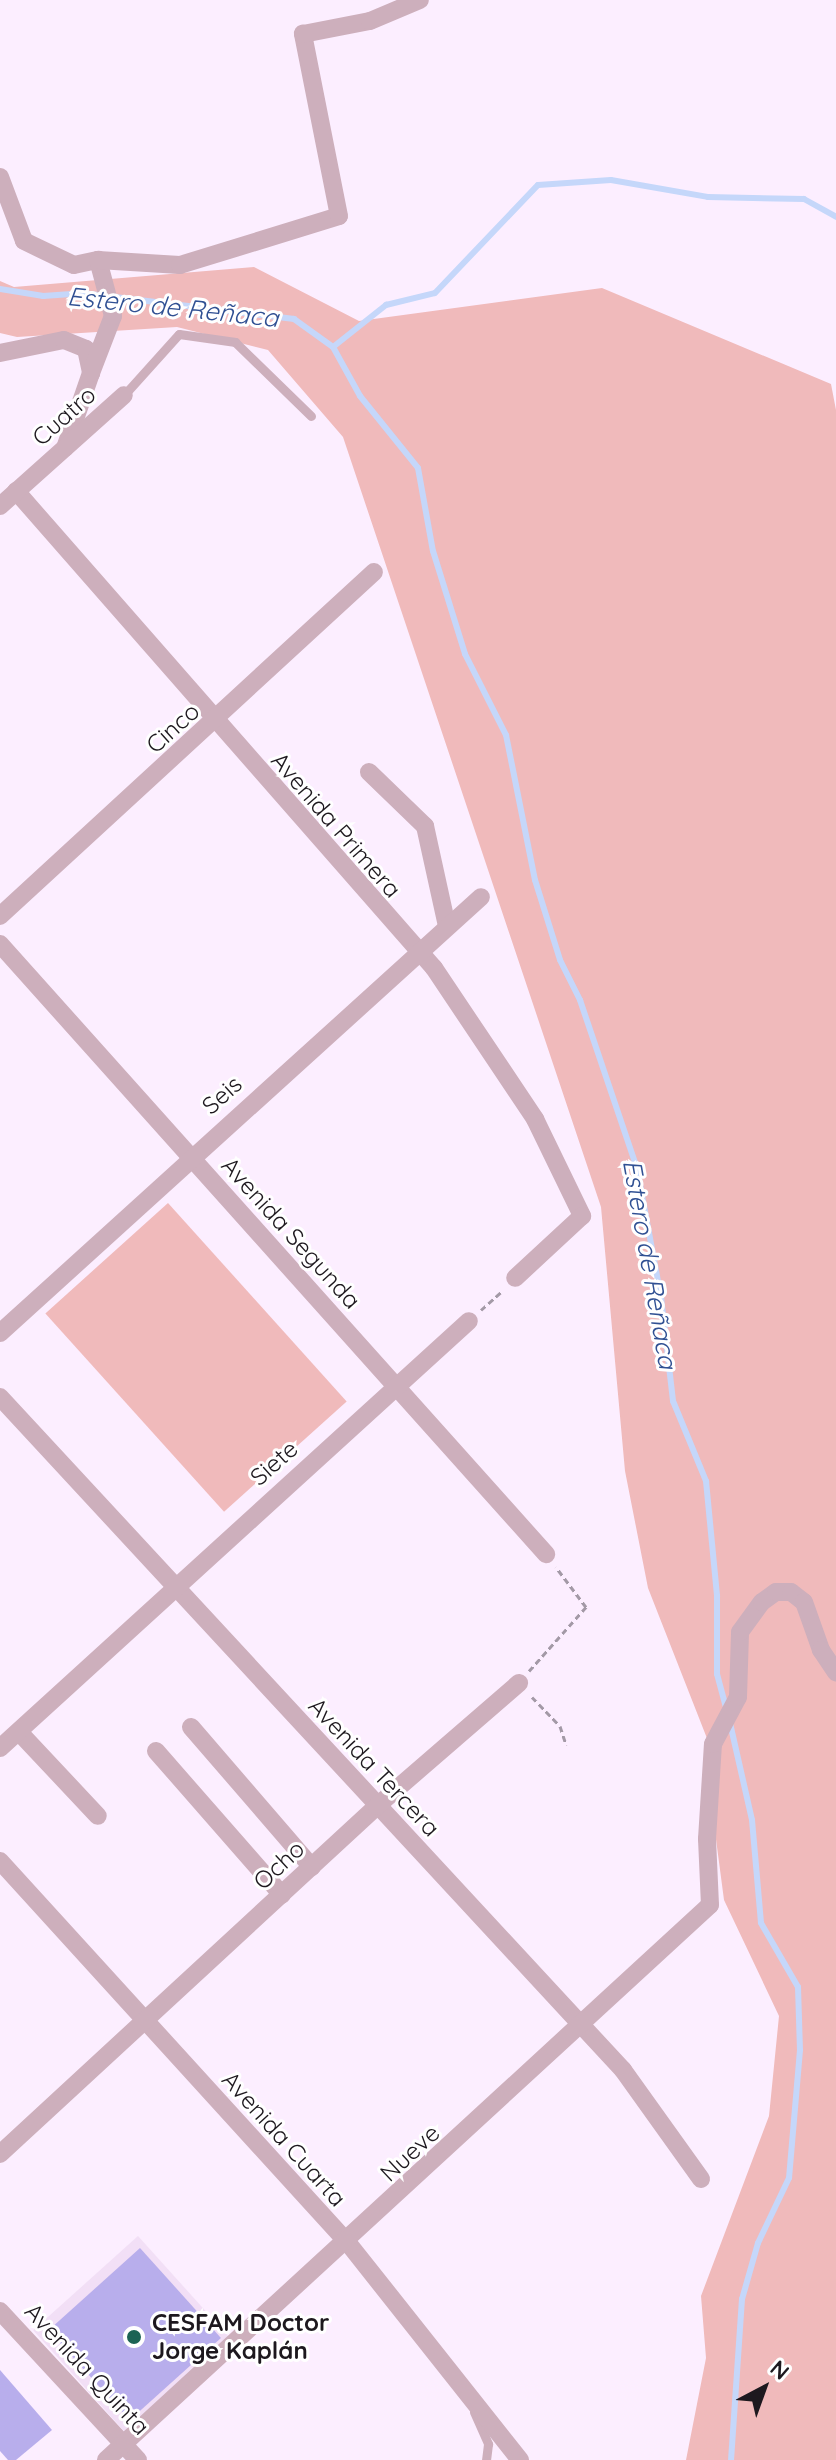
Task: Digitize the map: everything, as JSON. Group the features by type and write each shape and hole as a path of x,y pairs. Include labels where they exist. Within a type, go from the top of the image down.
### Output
{"street":[{"path":"0,177 24,241 74,265 98,260 180,265 339,216 303,34 370,21 420,0"},
{"path":"65,448 113,316 98,260"},
{"path":"0,353 64,340 86,349 91,373"},
{"name":"Cuatro","path":"0,506 124,395"},
{"name":"Avenida Primera","path":"16,491 416,953 434,968 535,1119 582,1216 515,1278"},
{"name":"Cinco","path":"0,916 216,722 374,572"},
{"path":"369,772 425,826 447,926"},
{"name":"Seis","path":"0,1333 190,1157 481,897"},
{"name":"Avenida Segunda","path":"0,944 546,1554"},
{"name":"Siete","path":"0,1748 173,1586 469,1321"},
{"name":"Avenida Tercera","path":"0,1397 649,2100 701,2179"},
{"name":"Nueve","path":"106,2460 581,2029 710,1905 707,1839 713,1744 738,1697 740,1632 762,1602 776,1592 791,1592 804,1602 821,1650 836,1672"},
{"name":"Ocho","path":"0,2154 377,1806 519,1683"},
{"path":"191,1727 312,1867"},
{"path":"19,1732 98,1816"},
{"path":"156,1751 282,1895"},
{"name":"Avenida Cuarta","path":"0,1861 348,2243 520,2460"},
{"name":"Avenida Quinta","path":"0,2311 138,2460"}],"lane":[{"path":"124,395 179,334 235,342 311,416"},
{"path":"460,2383 488,2444 486,2460"}],"path":[{"path":"469,1321 515,1278"},
{"path":"546,1554 586,1607 519,1683 560,1726 566,1745"}],"shaded area":[{"path":"254,267 359,321 602,288 831,384 836,410 836,2460 686,2460 706,2358 701,2296 769,2116 779,2016 724,1900 712,1809 710,1746 648,1588 625,1471 601,1207 343,437 268,350 177,327 17,337 0,333 0,281 14,287"},
{"path":"168,1203 347,1401 224,1512 45,1313"},
{"name":"CESFAM Doctor Jorge Kaplán","path":"138,2236 234,2343 130,2437 33,2330"}],"building":[{"name":"CESFAM Doctor Jorge Kaplán","path":"140,2248 221,2338 130,2420 49,2330"},
{"path":"0,2370 52,2430 16,2460 8,2460 0,2451"}],"waterway":[{"path":"333,347 386,305 435,293 538,185 611,180 708,197 804,199 836,217"},
{"name":"Estero de Reñaca","path":"0,289 43,296 82,293 294,319 333,347 360,396 418,468 433,551 465,654 506,735 535,880 560,960 580,1000 637,1168 661,1297 673,1401 706,1481 717,1596 717,1674 726,1708"},
{"name":"Estero de Reñaca","path":"730,1723 752,1820 761,1923 798,1987 800,2050 789,2178 758,2243 742,2299 731,2460"}],"place":[{"name":"CESFAM Doctor Jorge Kaplán","path":"134,2337"}]}
